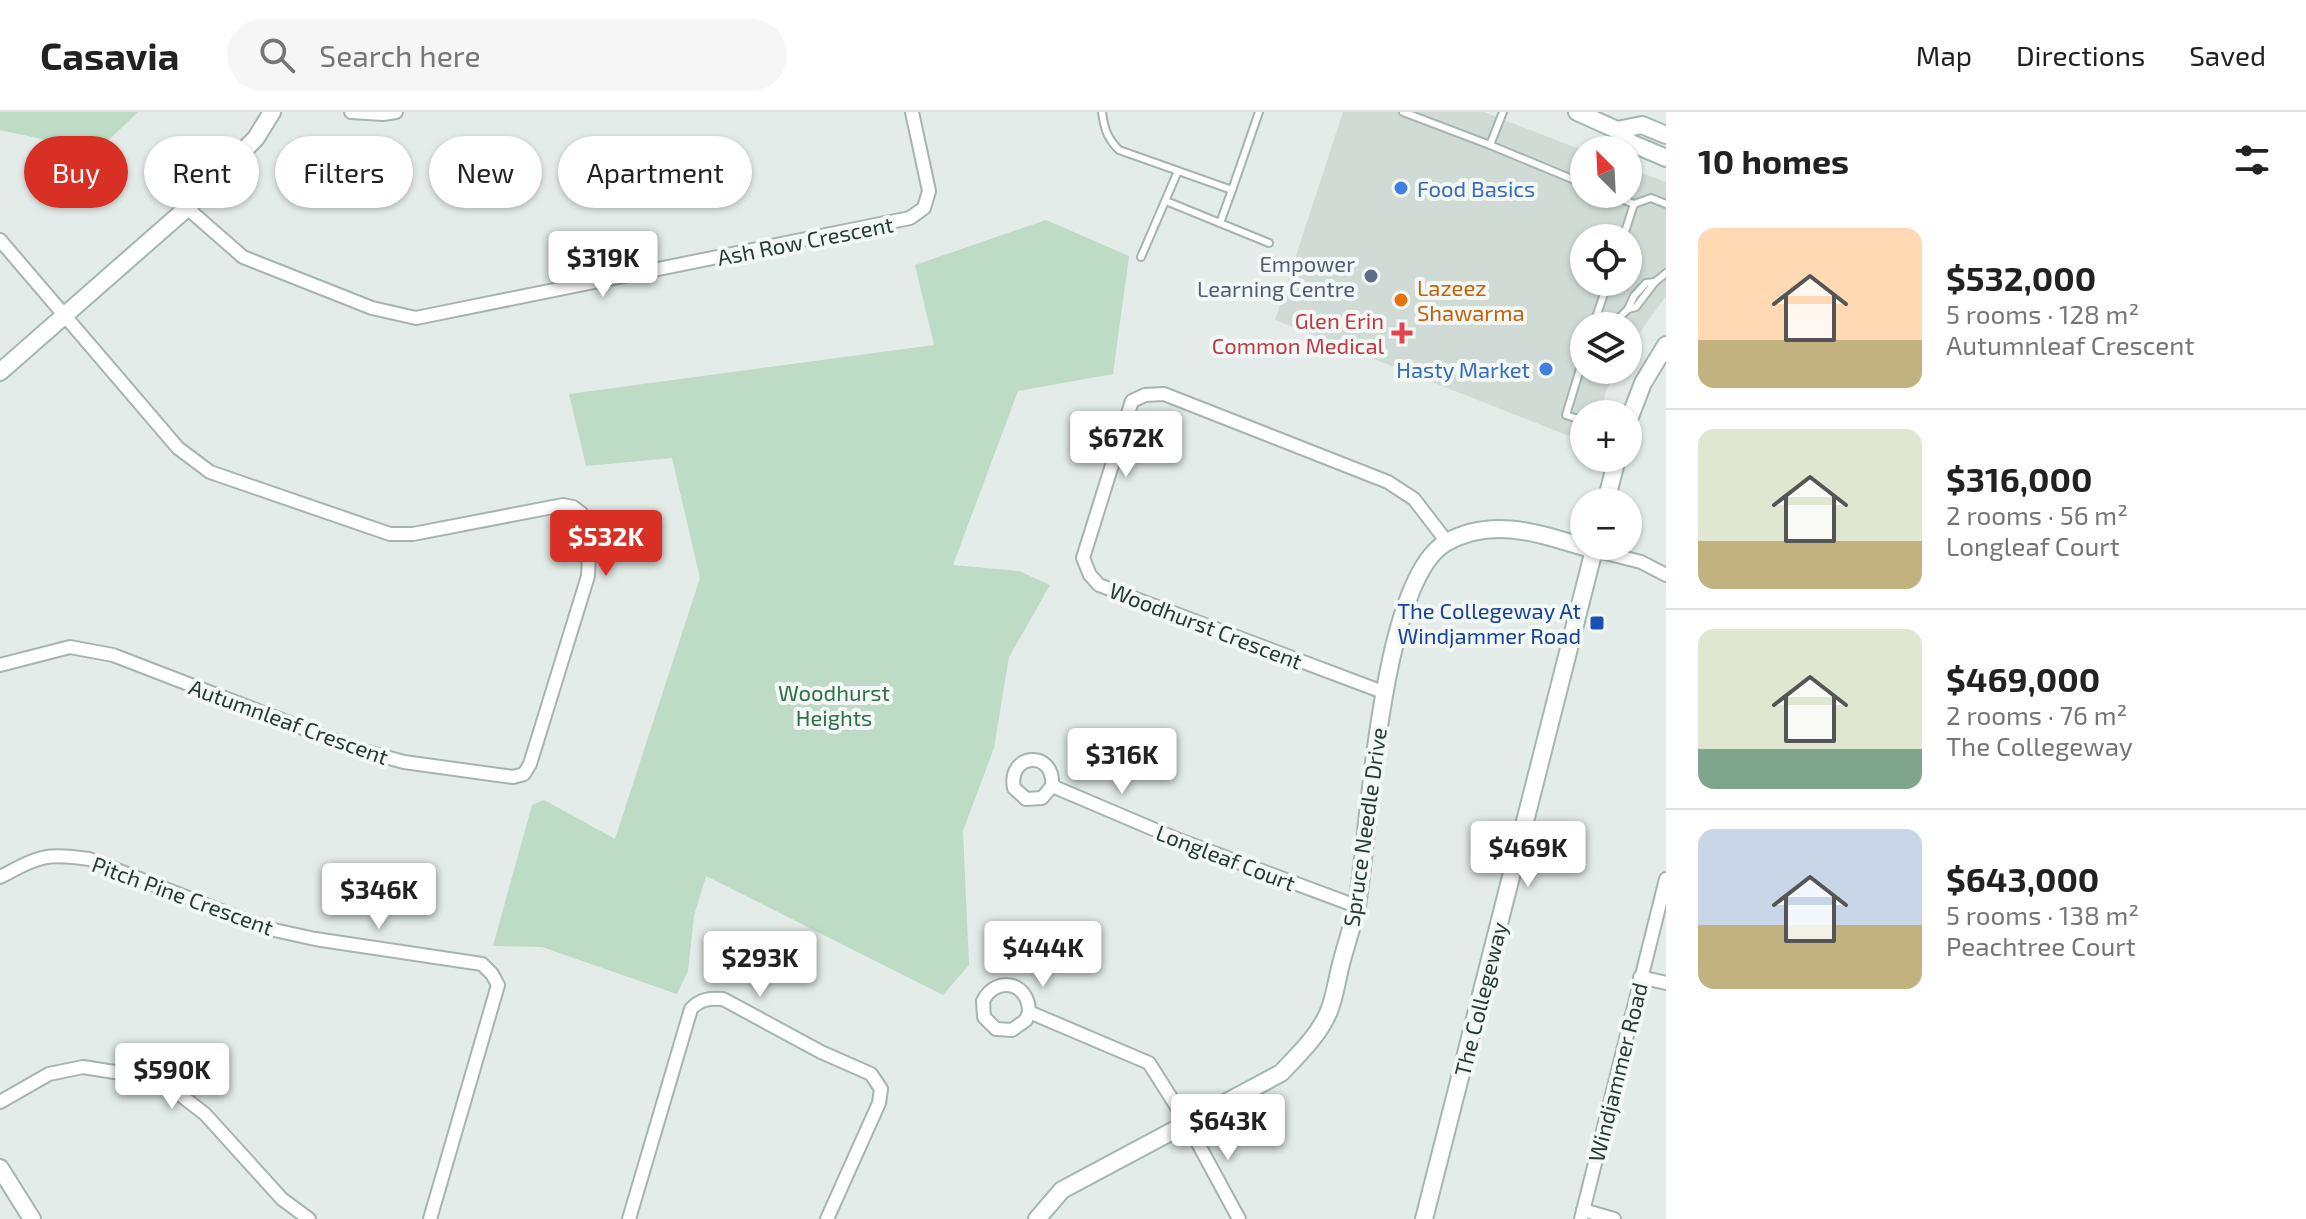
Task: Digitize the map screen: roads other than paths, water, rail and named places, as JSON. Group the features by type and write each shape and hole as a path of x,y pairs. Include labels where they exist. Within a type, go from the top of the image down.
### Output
{"street":[{"path":"257,136 272,112"},
{"path":"351,112 396,112"},
{"name":"Ash Row Crescent","path":"187,208 243,257 372,308 416,318 914,217 926,204 929,191 912,112"},
{"path":"1577,112 1617,130 1631,143 1666,158"},
{"path":"1617,130 1642,125 1666,135"},
{"path":"0,372 187,208"},
{"name":"Autumnleaf Crescent","path":"0,240 178,448 210,472 390,534 413,534 563,505 573,507 581,513 589,553 588,576 530,764 524,774 513,777 404,762 357,749 113,655 70,647 0,665"},
{"path":"1636,400 1643,383 1666,346"},
{"name":"Woodhurst Crescent","path":"1383,692 1099,585 1090,575 1083,558 1132,401 1145,395 1164,394 1388,482 1414,499 1447,542"},
{"name":"Spruce Needle Drive","path":"1037,1219 1062,1190 1281,1073 1308,1043 1328,1013 1356,906 1383,692 1412,587 1426,560 1447,542 1483,529 1514,528 1570,542"},
{"name":"The Collegeway","path":"1424,1219 1591,560"},
{"path":"1634,560 1666,575"},
{"name":"Longleaf Court","path":"1052,786 1179,840 1356,906"},
{"name":"Pitch Pine Crescent","path":"0,877 41,856 65,855 89,859 265,928 315,939 482,964 498,985 430,1219"},
{"name":"Windjammer Road","path":"1582,1214 1666,879"},
{"path":"1640,977 1666,983"},
{"path":"629,1219 691,1009 710,998 723,999 821,1052 871,1074 881,1089 879,1103 827,1219"},
{"path":"1029,1012 1149,1063 1187,1123 1239,1219"},
{"path":"0,1102 49,1074 83,1067 127,1074 170,1087 205,1114 282,1199 309,1219"},
{"path":"0,1168 32,1219"},
{"path":"1582,1214 1614,1219"}],"lane":[{"path":"1102,112 1105,130 1119,150 1232,190"},
{"path":"1220,223 1259,112"},
{"path":"1403,112 1570,178"},
{"path":"1490,145 1503,112"},
{"path":"1141,257 1178,171"},
{"path":"1642,201 1651,198 1666,204"},
{"path":"1166,201 1269,243"},
{"path":"1625,312 1636,307 1666,273"}],"place":[{"name":"Food Basics","path":"1401,188"},
{"name":"Empower Learning Centre","path":"1371,276"},
{"name":"Lazeez Shawarma","path":"1401,300"},
{"name":"Glen Erin Common Medical","path":"1402,333"},
{"name":"Hasty Market","path":"1546,369"},
{"name":"The Collegeway At Windjammer Road","path":"1597,623"}],"park label":[{"name":"Woodhurst Heights","path":"834,704"}]}
